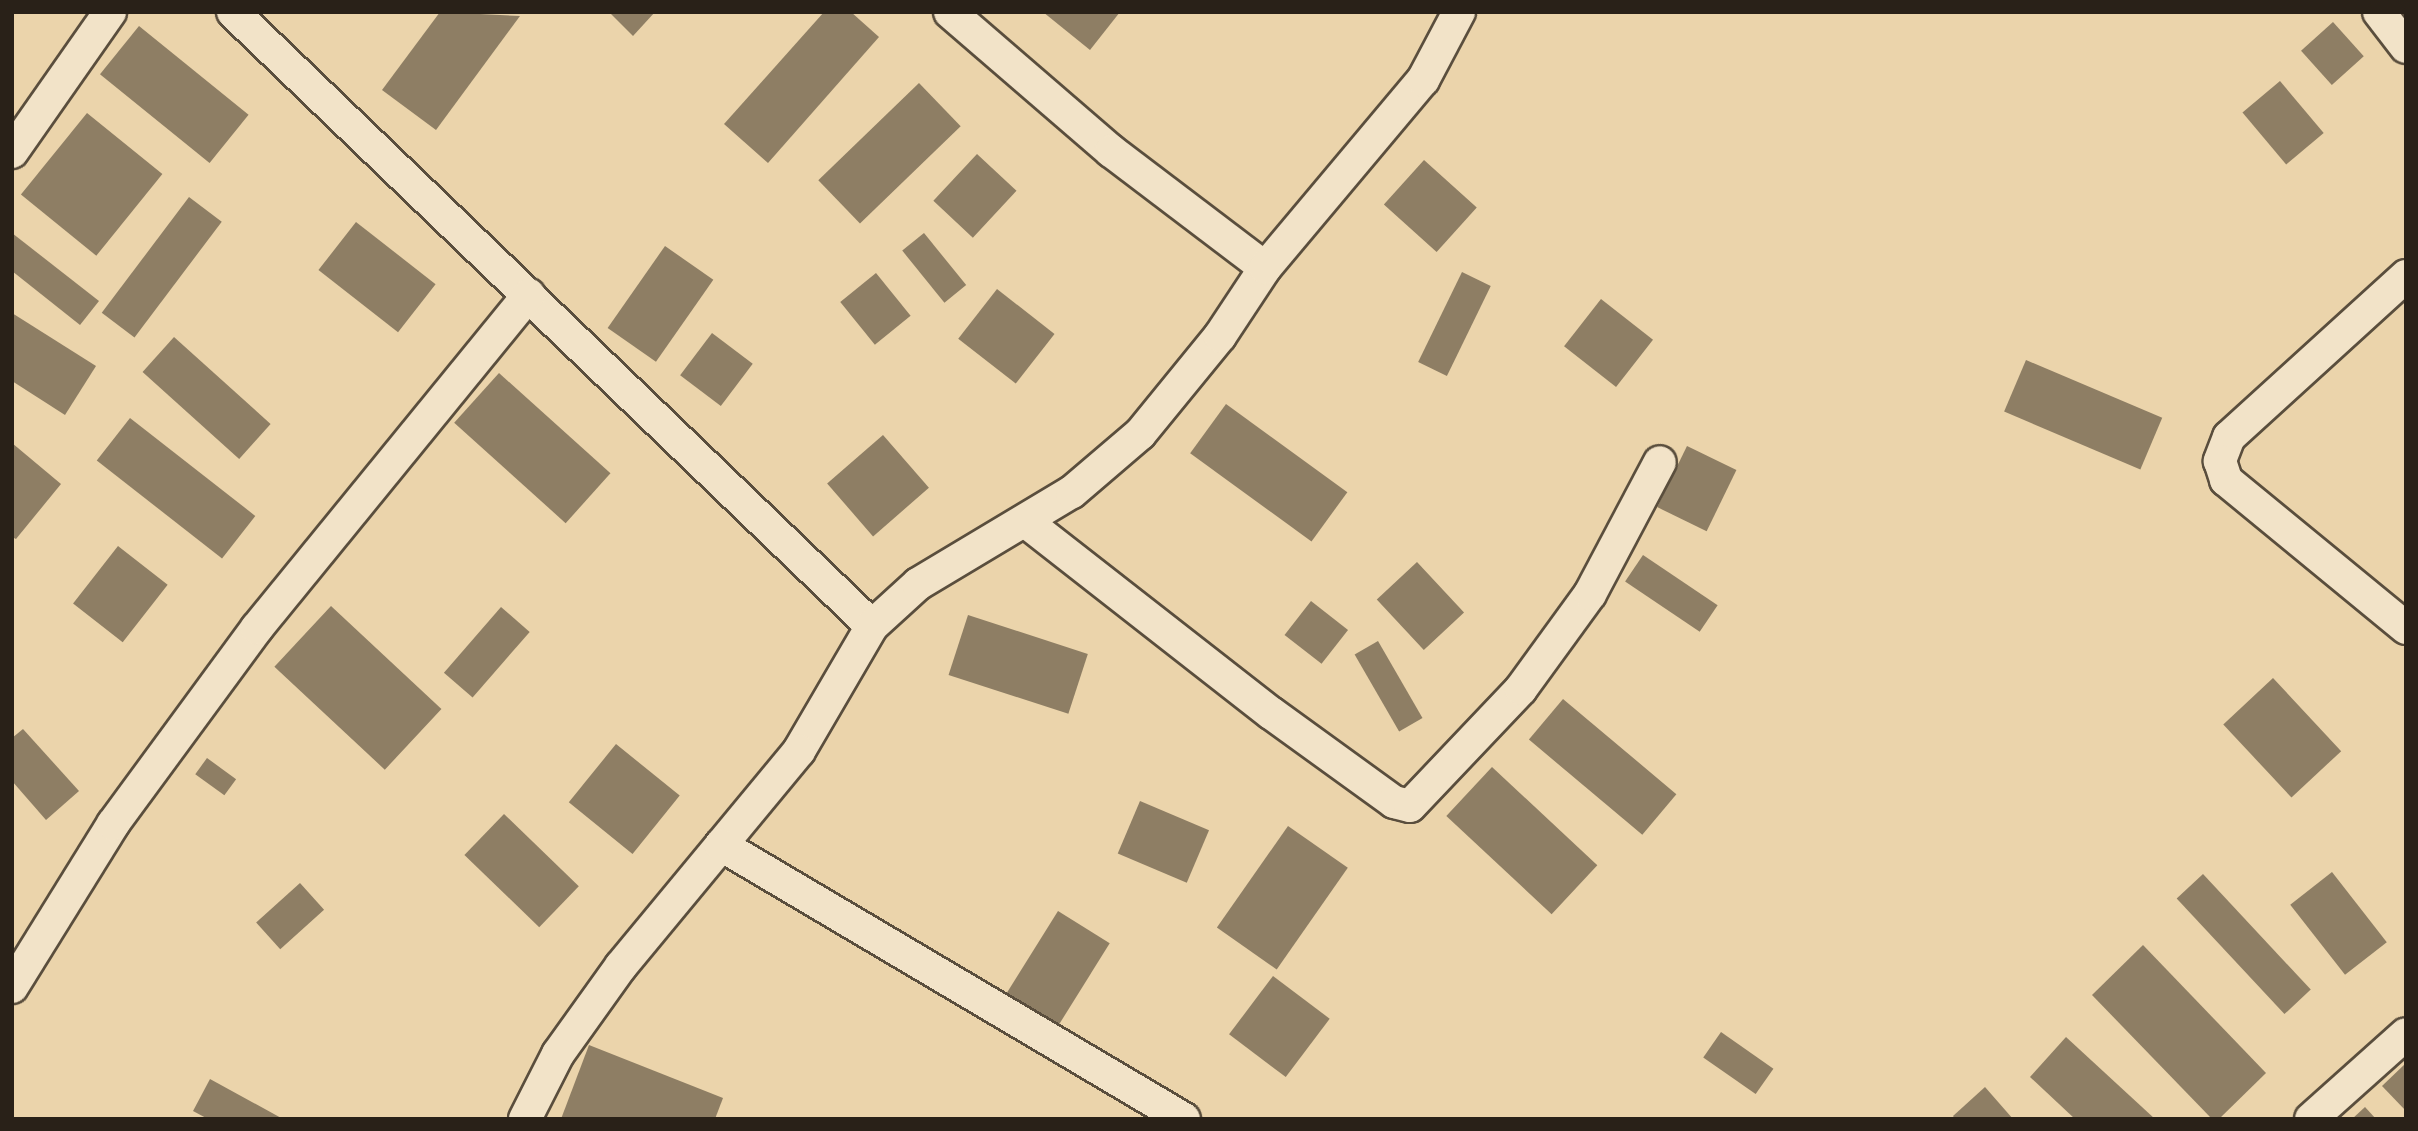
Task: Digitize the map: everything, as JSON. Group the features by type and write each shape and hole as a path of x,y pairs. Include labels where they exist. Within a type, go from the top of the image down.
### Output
{"street":[{"path":"12,152 110,12"},
{"path":"233,12 872,626"},
{"path":"950,12 1111,151 1265,268"},
{"path":"525,1119 558,1054 621,966 799,751 872,626 918,584 1072,492 1140,435 1220,336 1265,268 1423,80 1460,12"},
{"path":"2379,12 2406,47"},
{"path":"2406,276 2229,437 2220,461 2226,480 2406,628"},
{"path":"12,987 113,824 257,628 529,295"},
{"path":"1025,521 1271,713 1394,802 1410,806 1521,689 1582,605 1660,463"},
{"path":"721,845 1184,1119"},
{"path":"2311,1119 2406,1034"}],"building":[{"path":"440,12 520,16 436,130 382,90"},
{"path":"609,12 655,12 633,36"},
{"path":"824,12 851,12 879,37 768,163 724,124"},
{"path":"1043,12 1120,12 1090,50"},
{"path":"2333,22 2364,56 2332,85 2301,51"},
{"path":"139,26 249,115 210,163 100,74"},
{"path":"2280,81 2324,133 2286,165 2242,112"},
{"path":"919,83 961,126 860,223 818,180"},
{"path":"87,113 162,174 96,256 21,195"},
{"path":"977,154 1016,191 973,238 933,201"},
{"path":"1424,160 1477,208 1437,252 1384,205"},
{"path":"189,197 222,222 134,337 102,313"},
{"path":"356,222 436,284 398,332 318,270"},
{"path":"12,233 99,301 80,325 12,271"},
{"path":"924,233 966,285 944,303 902,251"},
{"path":"665,246 713,280 656,362 608,328"},
{"path":"1462,272 1491,286 1447,376 1418,362"},
{"path":"876,273 911,316 875,345 840,302"},
{"path":"997,289 1055,334 1016,384 958,339"},
{"path":"1601,299 1653,340 1616,387 1564,346"},
{"path":"12,313 96,366 65,415 12,381"},
{"path":"712,333 753,364 721,406 680,375"},
{"path":"174,337 271,424 239,459 143,372"},
{"path":"2026,360 2162,418 2140,469 2004,412"},
{"path":"499,373 610,473 566,523 454,423"},
{"path":"1226,404 1347,492 1311,542 1190,453"},
{"path":"130,418 255,516 222,558 97,461"},
{"path":"883,435 929,488 873,536 827,484"},
{"path":"12,443 61,484 16,539 12,537"},
{"path":"1687,446 1736,470 1707,531 1657,507"},
{"path":"118,546 168,585 123,642 73,604"},
{"path":"1643,555 1718,605 1700,632 1625,582"},
{"path":"1417,562 1464,612 1424,650 1377,600"},
{"path":"1311,601 1348,630 1322,664 1285,635"},
{"path":"331,606 441,709 385,770 274,667"},
{"path":"501,607 530,632 473,698 444,673"},
{"path":"968,615 1088,654 1068,714 949,675"},
{"path":"1378,641 1422,718 1399,732 1355,654"},
{"path":"2273,678 2341,751 2291,798 2223,724"},
{"path":"1563,699 1676,794 1642,835 1529,740"},
{"path":"23,729 79,791 46,820 12,781 12,738"},
{"path":"616,744 680,796 633,854 569,802"},
{"path":"207,758 236,779 224,795 195,774"},
{"path":"1492,767 1597,865 1552,914 1446,816"},
{"path":"1140,801 1209,830 1187,883 1118,853"},
{"path":"504,814 579,886 539,927 464,855"},
{"path":"1288,826 1348,868 1277,969 1217,928"},
{"path":"2332,872 2387,942 2345,975 2290,905"},
{"path":"2203,874 2311,990 2284,1014 2177,899"},
{"path":"300,883 324,910 280,949 256,922"},
{"path":"1058,911 1110,943 1055,1032 1003,999"},
{"path":"2143,945 2266,1073 2219,1119 2212,1119 2092,995"},
{"path":"1273,976 1330,1019 1286,1077 1229,1034"},
{"path":"1721,1032 1773,1069 1756,1094 1703,1057"},
{"path":"2066,1037 2155,1119 2075,1119 2030,1077"},
{"path":"589,1045 723,1098 715,1119 561,1119"},
{"path":"2406,1063 2406,1111 2382,1086"},
{"path":"210,1079 283,1119 208,1119 193,1111"},
{"path":"1985,1087 2013,1119 1955,1119 1953,1116"},
{"path":"2365,1107 2376,1119 2352,1119"}]}
